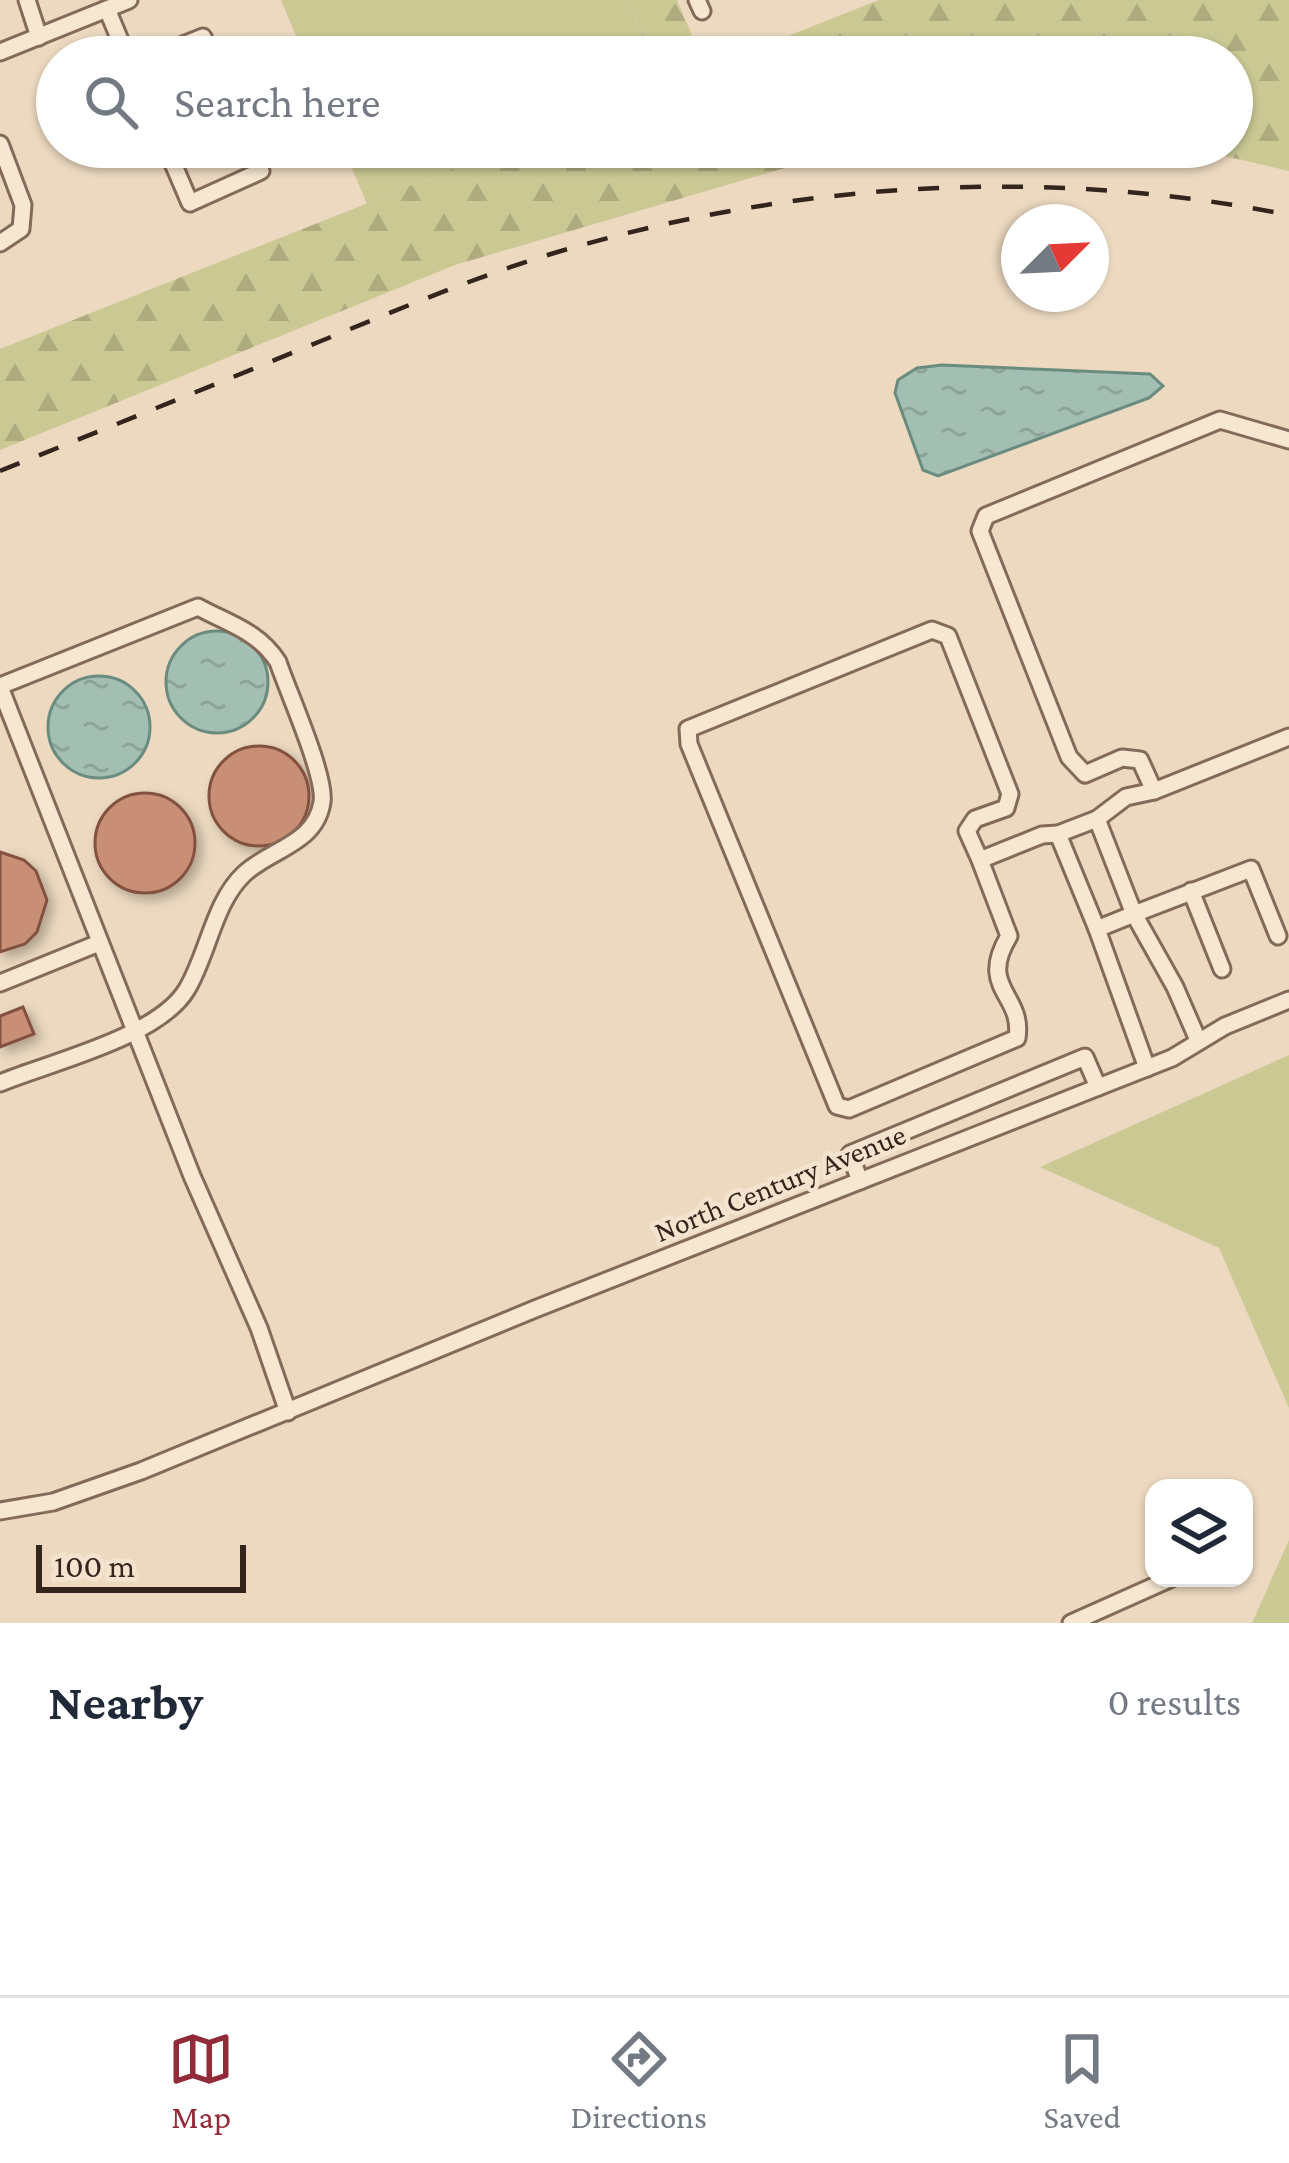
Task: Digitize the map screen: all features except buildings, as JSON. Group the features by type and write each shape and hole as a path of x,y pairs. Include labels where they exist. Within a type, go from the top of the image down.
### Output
{"street":[{"path":"26,0 39,36"},
{"path":"41,36 96,8 129,0"},
{"path":"96,8 114,36"},
{"path":"0,52 36,38"},
{"path":"0,144 23,205 21,229 0,242"},
{"path":"175,168 190,203 260,168"},
{"path":"1154,791 1140,760 1122,758 1085,774 1069,757 980,531 986,516 1220,420 1289,440"},
{"path":"0,1083 134,1031 170,1010 186,992 232,887 242,875 302,838 316,820 322,805 319,778 278,662 252,634 198,607 0,687 99,943 134,1031 192,1176 259,1328 288,1412"},
{"path":"932,630 948,636 1010,794 1006,808 975,819 968,830 980,860 1009,936 995,971 1018,1026 1016,1038 849,1109 837,1106 689,744 688,728 932,630"},
{"path":"980,860 1097,819 1126,797 1154,791 1289,737"},
{"path":"1097,819 1134,914 1198,1040"},
{"path":"1058,834 1147,1068"},
{"path":"1097,928 1251,869 1278,935"},
{"path":"1191,891 1222,970"},
{"path":"0,983 99,943"},
{"name":"North Century Avenue","path":"0,1511 75,1494 288,1412 1147,1068 1289,1000"},
{"path":"860,1180 850,1154 1085,1057 1098,1087"},
{"path":"1071,1623 1152,1587"}],"green space":[{"path":"281,0 627,0 642,36 296,36"},
{"path":"627,0 677,0 692,36 642,36"},
{"path":"879,0 1289,0 1289,171 1253,163 1253,36 788,36"},
{"path":"352,168 457,168 367,204"},
{"path":"456,168 785,168 455,265 0,450 0,349"},
{"path":"1289,1055 1289,1408 1219,1248 1040,1167"},
{"path":"1289,1540 1289,1623 1252,1623"}],"water":[{"path":"942,365 1150,374 1163,386 1149,398 938,476 923,470 895,393 898,380 917,368"},
{"path":"217,631 246,639 260,653 268,682 260,711 246,725 217,733 188,725 174,711 166,682 174,653 188,639"},
{"path":"99,676 128,684 142,698 150,727 142,756 128,770 99,778 70,770 56,756 48,727 56,698 70,684"}],"railway":[{"path":"0,471 505,269 657,226 746,208 927,188 1017,187 1108,190 1289,215"}]}
